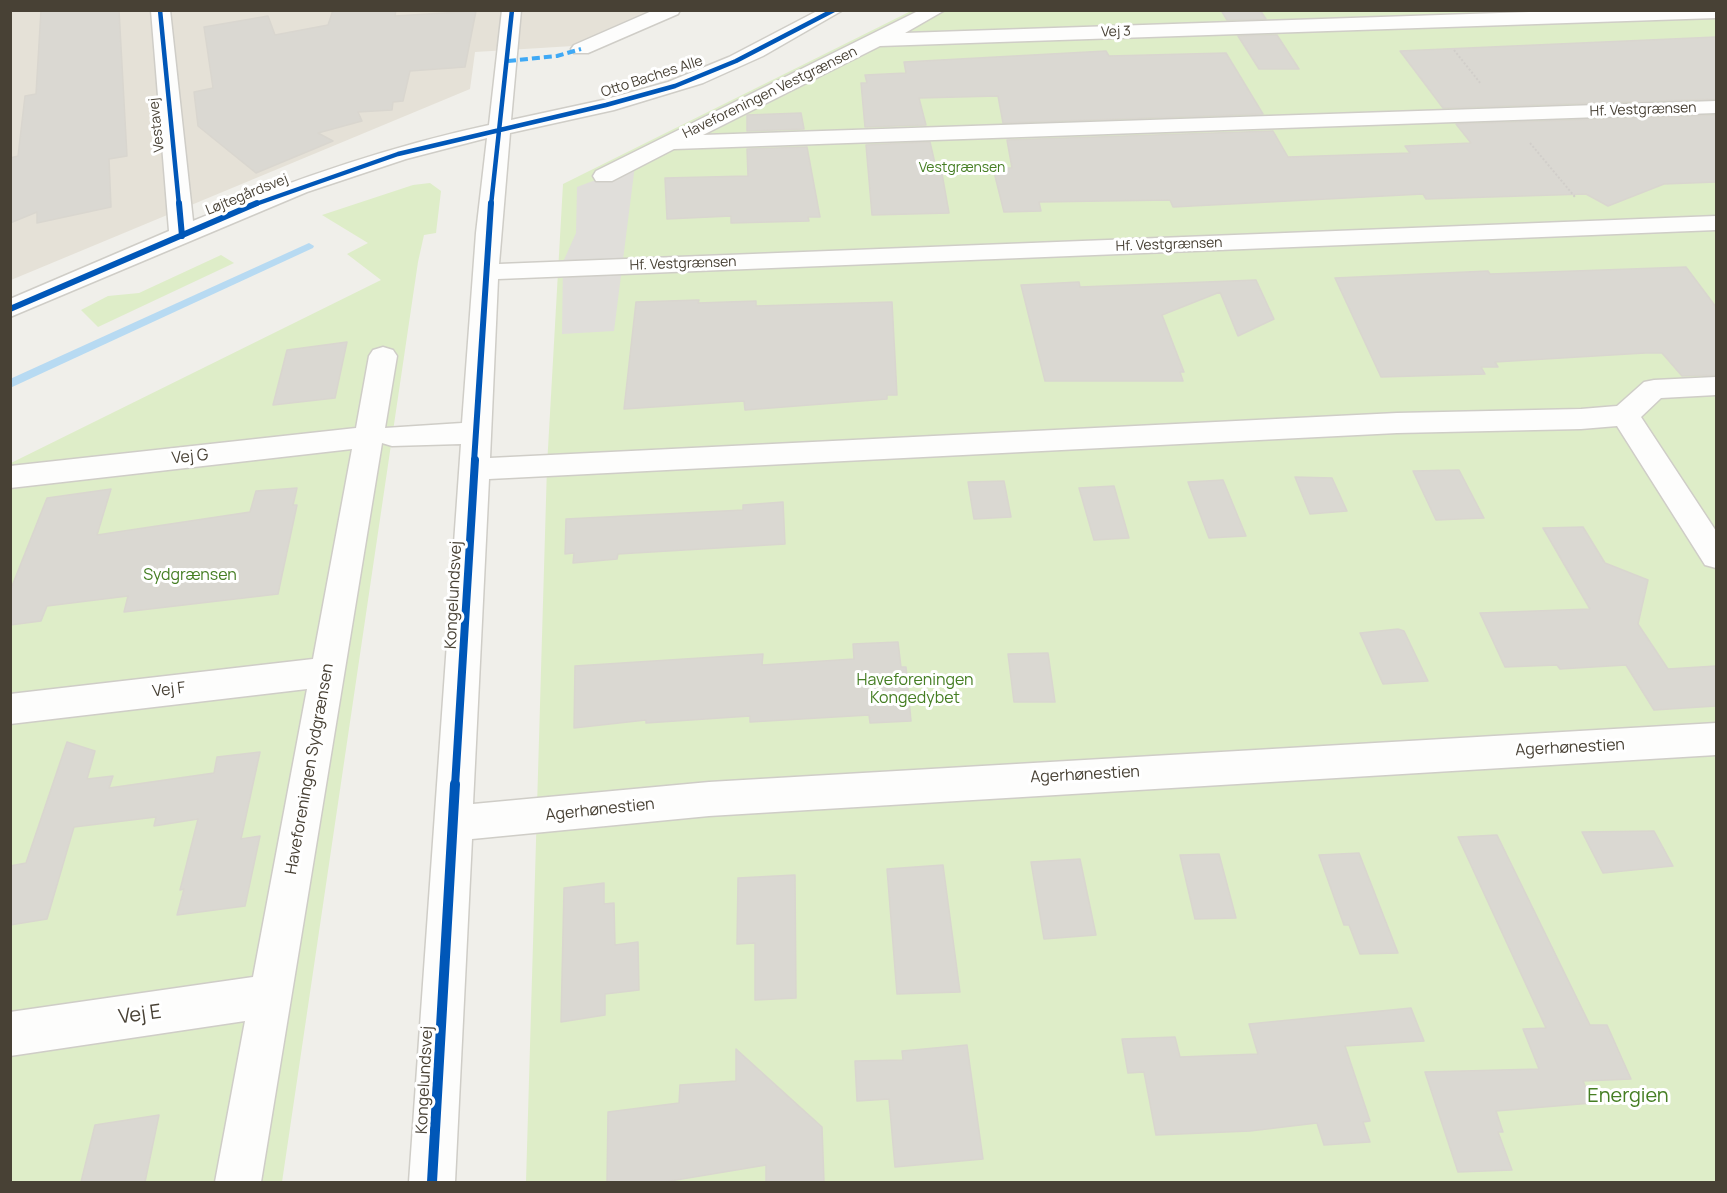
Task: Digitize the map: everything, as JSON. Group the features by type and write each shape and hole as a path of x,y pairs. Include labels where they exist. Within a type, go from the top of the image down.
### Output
{"street":[{"name":"Vestavej","path":"160,10 182,236"},
{"name":"Kongelundsvej","path":"432,1182 488,234 502,126 512,10"},
{"name":"Otto Baches Alle","path":"502,126 574,114 678,85 722,67 834,10"},
{"name":"Haveforeningen Vestgrænsen","path":"604,176 936,10"},
{"path":"1404,16 1716,12"},
{"name":"Vej 3","path":"877,40 1354,24 1404,16"},
{"path":"581,49 665,17"},
{"name":"Hf. Vestgrænsen","path":"669,143 1716,107"},
{"name":"Løjtegårdsvej","path":"10,309 293,190 396,154 502,126"},
{"name":"Hf. Vestgrænsen","path":"487,272 1716,223"},
{"name":"Haveforeningen Sydgrænsen","path":"238,1182 327,672 380,437 383,356"},
{"path":"475,469 1385,423 1581,419 1625,415 1654,389 1716,387"},
{"path":"1625,415 1716,556"},
{"name":"Vej G","path":"10,477 380,437 477,433"},
{"name":"Vej F","path":"10,709 327,672"},
{"name":"Agerhønestien","path":"454,823 709,799 1716,739"},
{"name":"Vej E","path":"10,1034 270,996"}],"shaded area":[{"path":"11,11 653,11 573,46 475,52 470,89 11,280"},
{"path":"635,165 614,331 562,334 563,262 576,233 577,187"}],"green space":[{"name":"Haveforeningen Kongedybet","path":"911,11 1716,11 1716,1182 526,1182 547,466 563,184"},
{"name":"Sydgrænsen","path":"430,183 441,191 436,233 424,235 418,262 282,1182 11,1182 11,463 381,280 347,254 368,243 322,215 413,185"},
{"path":"221,255 234,263 98,327 81,310 108,296 139,293"}],"building":[{"path":"41,10 119,10 127,156 109,159 111,207 37,223 37,212 10,223 10,158 18,156 25,96 36,94"},
{"path":"333,10 396,10 395,16 476,11 465,67 410,71 403,101 393,102 392,110 358,112 362,121 318,133 333,141 256,173 198,126 194,92 213,88 204,27 268,16 275,35 328,25"},
{"path":"1221,10 1260,10 1266,19 1227,20"},
{"path":"1277,35 1299,69 1259,69 1238,36"},
{"path":"1716,37 1716,99 1443,108 1400,51"},
{"path":"1106,51 1109,56 1226,53 1263,114 1003,123 998,96 919,98 926,125 865,127 861,83 867,83 865,75 906,73 904,62"},
{"path":"801,113 804,129 747,131 747,115"},
{"path":"1716,115 1716,182 1664,184 1608,206 1586,194 1426,199 1423,194 1173,207 1170,200 1039,202 1041,211 1004,212 993,168 1012,168 1007,140 1273,131 1288,157 1410,153 1405,146 1471,143 1456,124"},
{"path":"930,142 936,168 941,168 949,213 872,215 866,145"},
{"path":"807,147 820,217 808,217 809,221 731,223 731,216 667,219 665,178 748,176 747,149"},
{"path":"1686,267 1716,307 1716,375 1682,376 1662,353 1645,353 1495,362 1498,367 1481,367 1485,374 1381,377 1335,278 1488,271 1490,274"},
{"path":"1256,280 1274,319 1238,336 1220,292 1162,315 1184,372 1180,372 1183,381 1045,381 1021,285 1079,282 1080,287"},
{"path":"699,300 698,303 756,301 756,306 892,302 897,395 887,395 887,399 745,410 744,401 624,409 636,302"},
{"path":"347,342 335,398 273,405 287,350"},
{"path":"1459,470 1484,518 1436,520 1413,471"},
{"path":"1295,477 1332,478 1347,511 1310,514"},
{"path":"1223,480 1246,536 1209,538 1188,482"},
{"path":"1004,481 1011,517 974,519 968,482"},
{"path":"1114,486 1129,538 1094,540 1079,488"},
{"path":"297,488 293,505 297,505 278,594 124,612 128,596 47,606 41,621 10,625 10,591 47,498 111,489 97,535 250,512 256,491"},
{"path":"783,502 785,544 618,554 617,559 573,563 574,553 565,554 566,519 743,510 743,505"},
{"path":"1583,527 1605,563 1648,580 1638,624 1668,669 1716,666 1716,706 1654,710 1626,665 1560,669 1557,665 1505,667 1480,613 1590,609 1543,528"},
{"path":"1398,629 1404,631 1428,681 1383,684 1360,633"},
{"path":"898,642 901,667 906,667 911,721 870,723 869,715 750,722 750,716 646,723 646,720 574,728 575,666 763,654 762,665 854,659 853,644"},
{"path":"1048,653 1055,702 1014,702 1008,654"},
{"path":"67,742 95,751 87,779 113,776 109,788 214,773 217,757 260,752 241,839 260,836 245,906 177,915 184,889 180,890 198,819 154,826 156,817 74,827 47,919 10,925 10,866 26,863"},
{"path":"1654,831 1673,866 1603,873 1582,832"},
{"path":"1497,835 1590,1025 1607,1025 1631,1079 1583,1081 1592,1103 1496,1111 1503,1132 1498,1132 1512,1170 1458,1172 1425,1072 1539,1069 1523,1029 1546,1028 1458,837"},
{"path":"1359,853 1398,953 1360,954 1349,925 1344,925 1319,855"},
{"path":"1219,854 1236,918 1195,919 1180,855"},
{"path":"1080,859 1096,935 1044,939 1031,862"},
{"path":"943,865 960,992 897,994 887,869"},
{"path":"795,875 796,998 755,1000 755,943 737,944 738,878"},
{"path":"604,883 604,904 614,903 615,945 638,942 639,990 605,994 605,1015 561,1022 564,888"},
{"path":"1411,1008 1424,1041 1345,1046 1370,1121 1363,1122 1370,1142 1324,1145 1317,1123 1250,1131 1156,1135 1144,1072 1128,1073 1122,1039 1175,1037 1180,1057 1258,1054 1249,1024"},
{"path":"967,1045 983,1159 895,1167 889,1099 857,1101 855,1061 903,1060 902,1051"},
{"path":"736,1049 822,1127 824,1182 766,1182 766,1165 664,1182 607,1182 608,1112 679,1103 680,1085 736,1081"},
{"path":"159,1115 145,1182 81,1182 95,1125"}],"waterway":[{"path":"10,384 309,246"}],"marked path":[{"path":"508,61 557,56 581,49"}],"cycle path":[{"path":"160,10 182,236"},
{"path":"432,1182 488,233 512,10"},
{"path":"10,309 202,226 348,170 432,145 571,114 695,79 756,51 834,10"}],"park label":[{"name":"Vestgrænsen","path":"962,168"},
{"name":"Energien","path":"1628,1096"}]}
